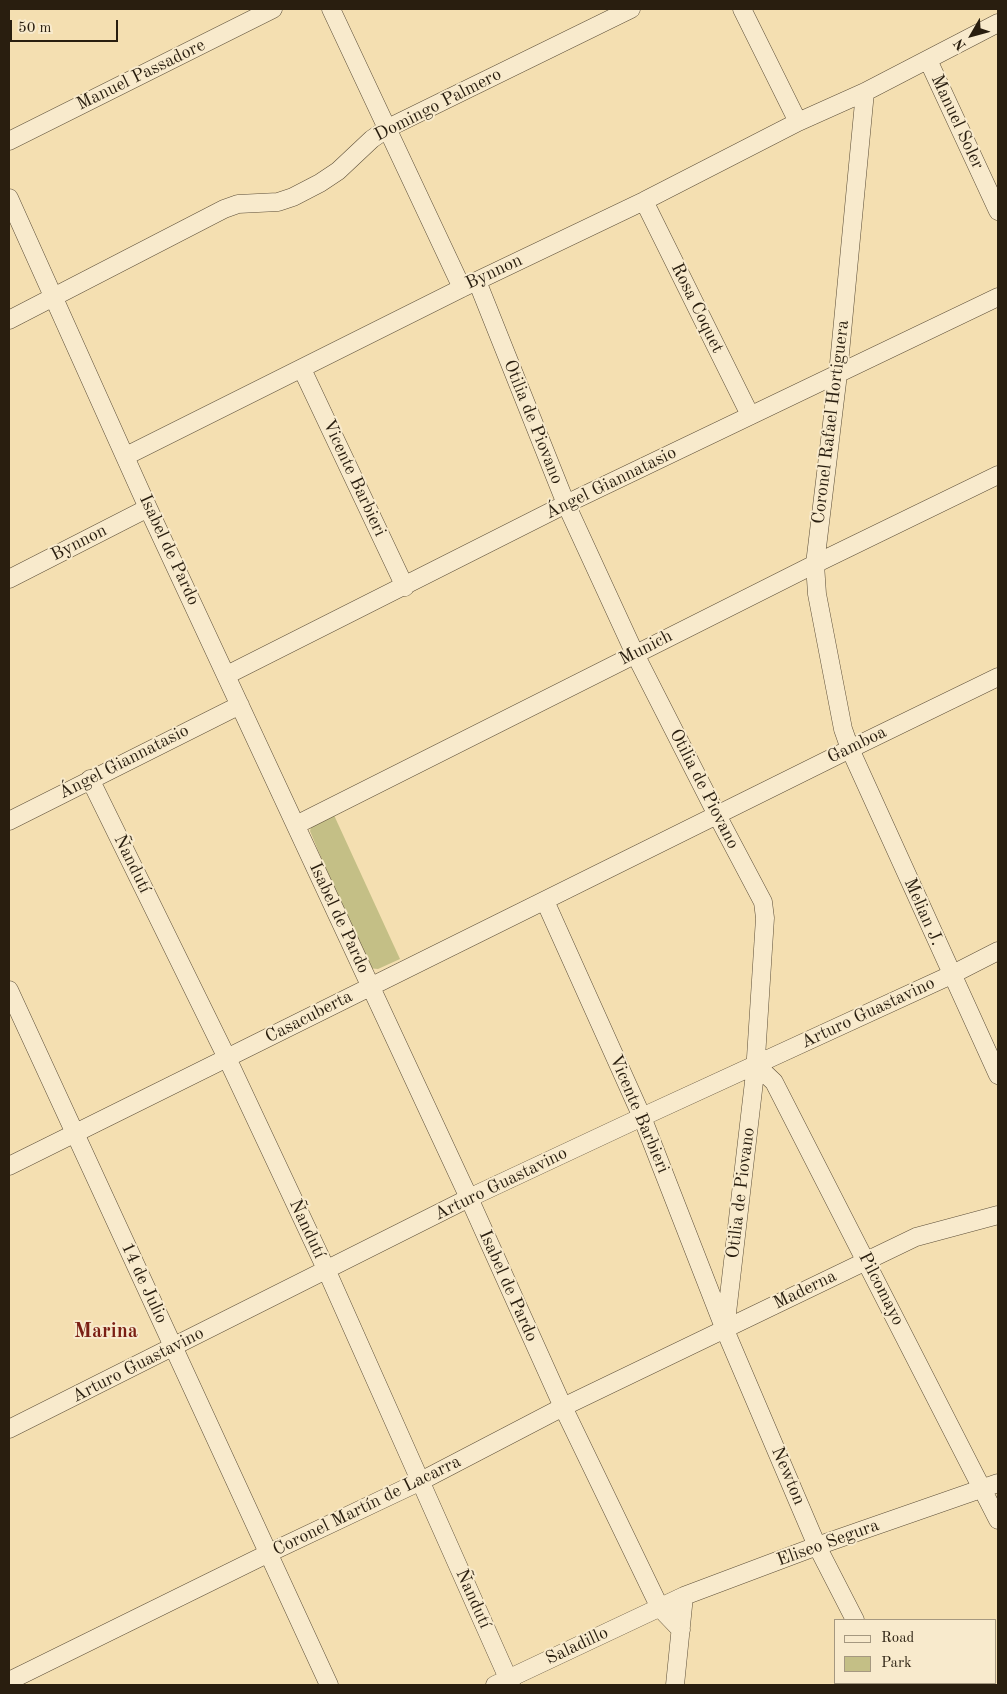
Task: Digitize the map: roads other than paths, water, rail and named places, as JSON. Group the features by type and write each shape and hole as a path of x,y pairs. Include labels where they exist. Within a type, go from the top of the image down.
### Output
{"street":[{"name":"Manuel Passadore","path":"9,141 274,9"},
{"name":"Otilia de Piovano","path":"331,9 388,128 469,284 566,504 636,654 763,902 765,918 755,1064 725,1330"},
{"name":"Domingo Palmero","path":"9,320 224,209 238,204 278,202 293,197 338,171 372,139 388,128 631,9"},
{"path":"742,9 798,122"},
{"name":"Bynnon","path":"126,456 469,284 644,201 798,122 865,92 998,23"},
{"name":"Manuel Soler","path":"928,60 998,211"},
{"name":"Coronel Rafael Hortiguera","path":"850,749 843,729 817,594 815,564 838,374 865,92"},
{"name":"Isabel de Pardo","path":"9,198 148,508 469,1198 563,1408 660,1608 681,1630"},
{"name":"Rosa Coquet","path":"644,201 750,415"},
{"name":"Ángel Giannatasio","path":"227,675 405,587 566,504 998,297"},
{"name":"Vicente Barbieri","path":"302,369 405,587"},
{"name":"Munich","path":"296,825 815,564 998,475"},
{"name":"Bynnon","path":"9,578 148,508"},
{"name":"Gamboa","path":"717,815 998,677"},
{"name":"Ángel Giannatasio","path":"9,821 240,705"},
{"name":"Melian J.","path":"850,749 998,1075"},
{"name":"Ñandutí","path":"90,779 227,1058 326,1269 421,1481 505,1683"},
{"name":"Casacuberta","path":"9,1166 717,815"},
{"name":"Vicente Barbieri","path":"545,901 642,1116 725,1330"},
{"name":"Arturo Guastavino","path":"9,1429 469,1198 642,1116 951,975 998,951"},
{"name":"14 de Julio","path":"9,990 329,1685"},
{"name":"Pilcomayo","path":"755,1064 774,1082 866,1260 990,1486 998,1520"},
{"name":"Maderna","path":"725,1330 916,1236 998,1215"},
{"name":"Coronel Martín de Lacarra","path":"9,1681 269,1553 421,1481 563,1408 725,1330"},
{"name":"Newton","path":"725,1330 818,1546 854,1619"},
{"name":"Eliseo Segura","path":"660,1608 684,1596 818,1546 990,1486"},
{"path":"675,1685 684,1596"},
{"name":"Saladillo","path":"505,1683 660,1608"}],"district":[{"name":"Marina","path":"106,1332"}]}
